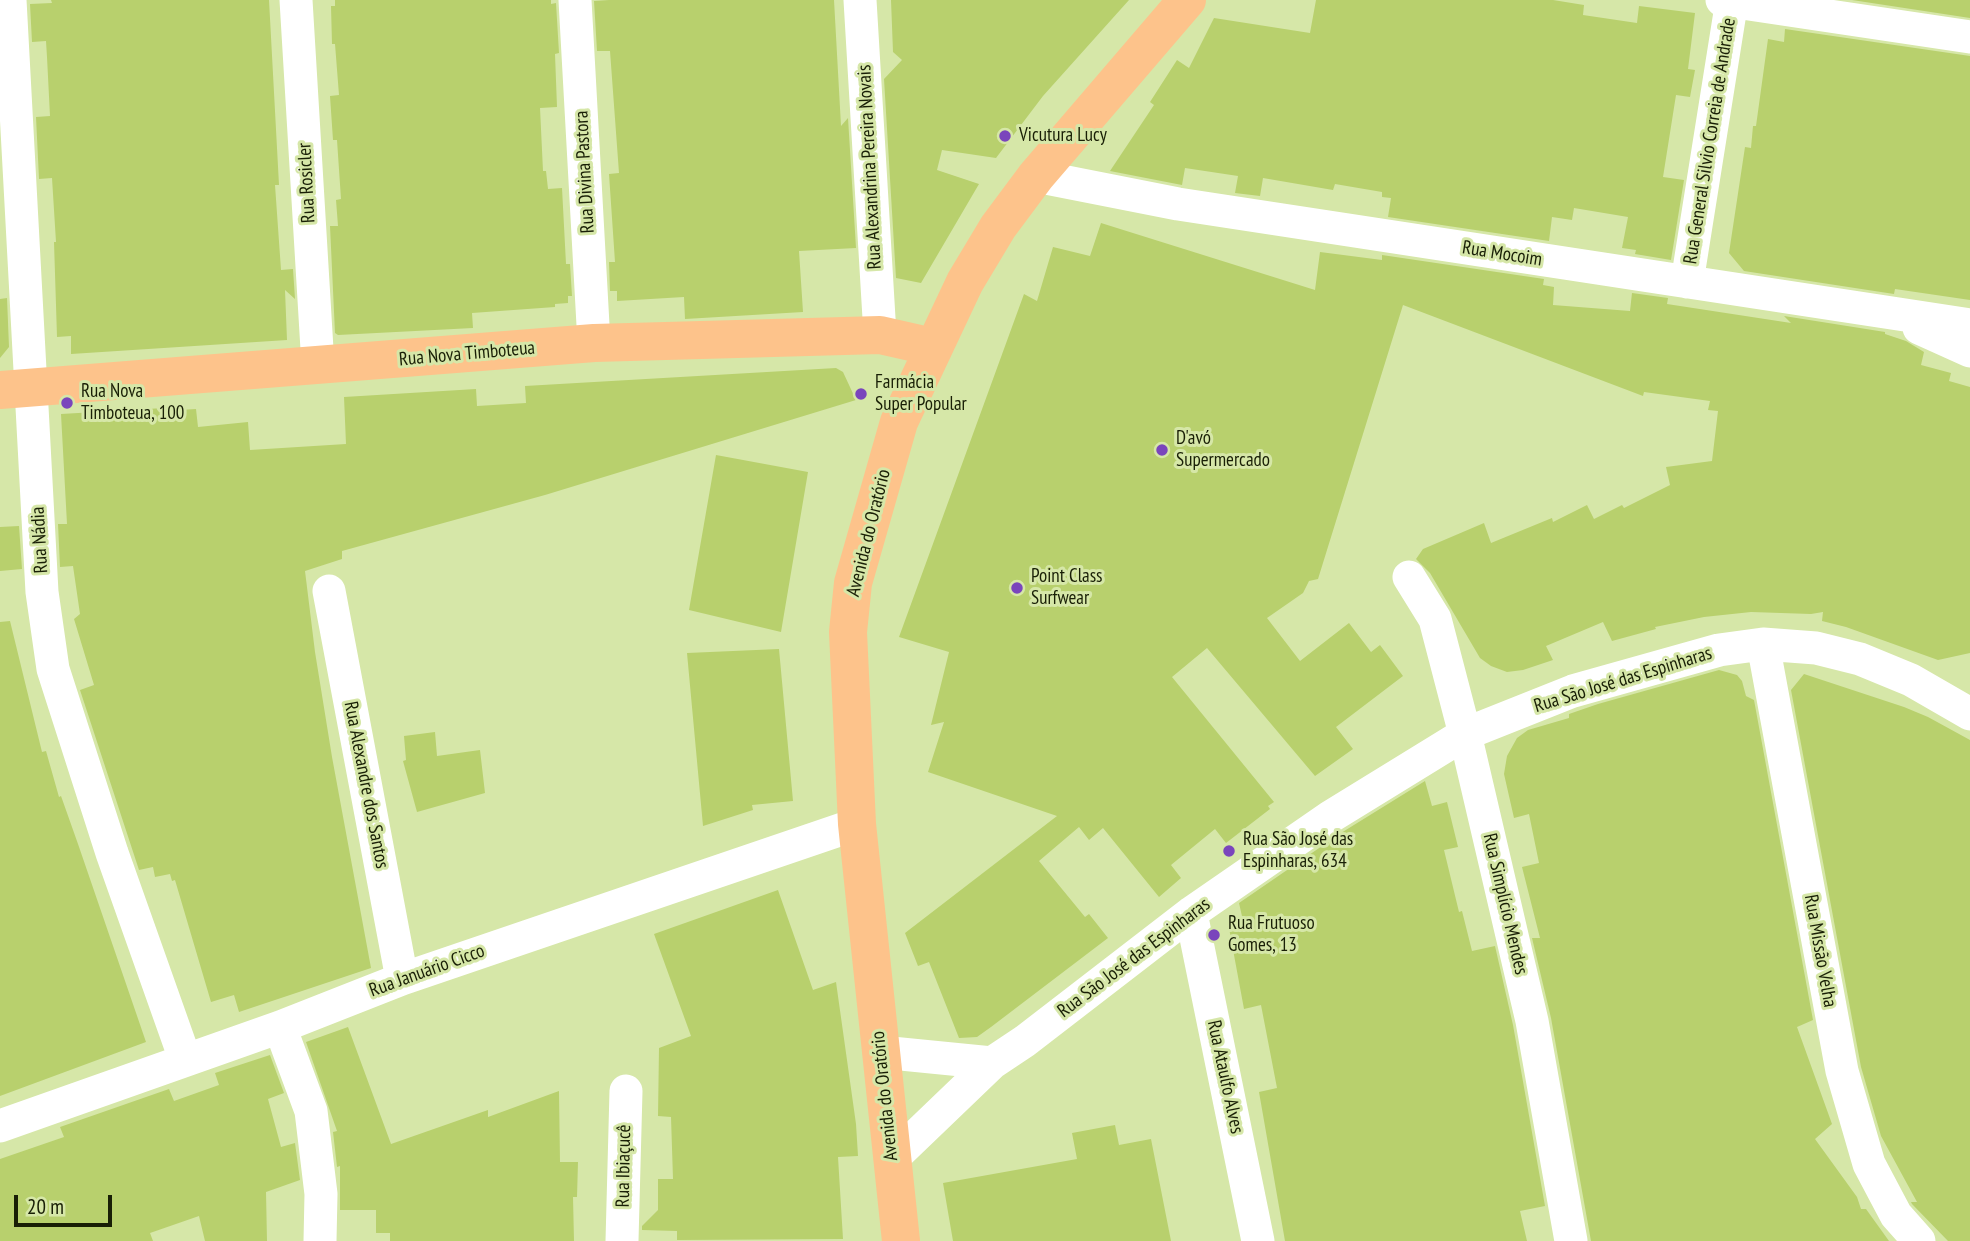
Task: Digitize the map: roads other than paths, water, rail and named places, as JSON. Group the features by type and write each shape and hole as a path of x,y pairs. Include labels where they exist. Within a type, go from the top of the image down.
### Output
{"main road":[{"name":"Avenida do Oratório","path":"901,1241 857,824 848,632 853,583 899,422 933,347 978,260 1036,176 1186,0"},
{"name":"Rua Nova Timboteua","path":"16,389 594,343 880,335 933,347"}],"street":[{"name":"Rua Nádia","path":"10,0 16,389 53,669 100,818 185,1059"},
{"name":"Rua Rosicler","path":"296,0 318,366"},
{"name":"Rua Divina Pastora","path":"575,0 594,343"},
{"name":"Rua Alexandrina Pereira Novais","path":"860,0 880,335"},
{"path":"1728,1 1970,37"},
{"name":"Rua General Silvio Correia de Andrade","path":"1687,282 1728,1"},
{"name":"Rua Mocoim","path":"1036,176 1192,206 1970,325"},
{"path":"1882,312 1970,351"},
{"name":"Rua Simplício Mendes","path":"1409,577 1435,619 1465,734 1532,1021 1571,1241"},
{"name":"Rua Alexandre dos Santos","path":"330,591 402,979"},
{"name":"Rua São José das Espinharas","path":"892,1159 992,1063 1025,1041 1191,914 1330,817 1465,734 1587,687 1718,650 1763,644 1816,648 1860,659 1911,680 1970,714"},
{"name":"Rua Missão Velha","path":"1763,644 1842,1071 1869,1164 1912,1238"},
{"name":"Rua Januário Cicco","path":"0,1126 280,1027 402,979 857,824"},
{"name":"Rua Ataulfo Alves","path":"1191,914 1258,1241"},
{"path":"280,1027 311,1111 321,1194 320,1241"},
{"path":"881,1052 992,1063"},
{"name":"Rua Ibiaçucê","path":"622,1241 626,1091"}],"place":[{"name":"Vicutura Lucy","path":"1005,136"},
{"name":"Farmácia Super Popular","path":"861,394"},
{"name":"Rua Nova Timboteua, 100","path":"67,403"},
{"name":"D'avó Supermercado","path":"1162,450"},
{"name":"Point Class Surfwear","path":"1017,588"},
{"name":"Rua São José das Espinharas, 634","path":"1229,851"},
{"name":"Rua Frutuoso Gomes, 13","path":"1214,935"}]}
